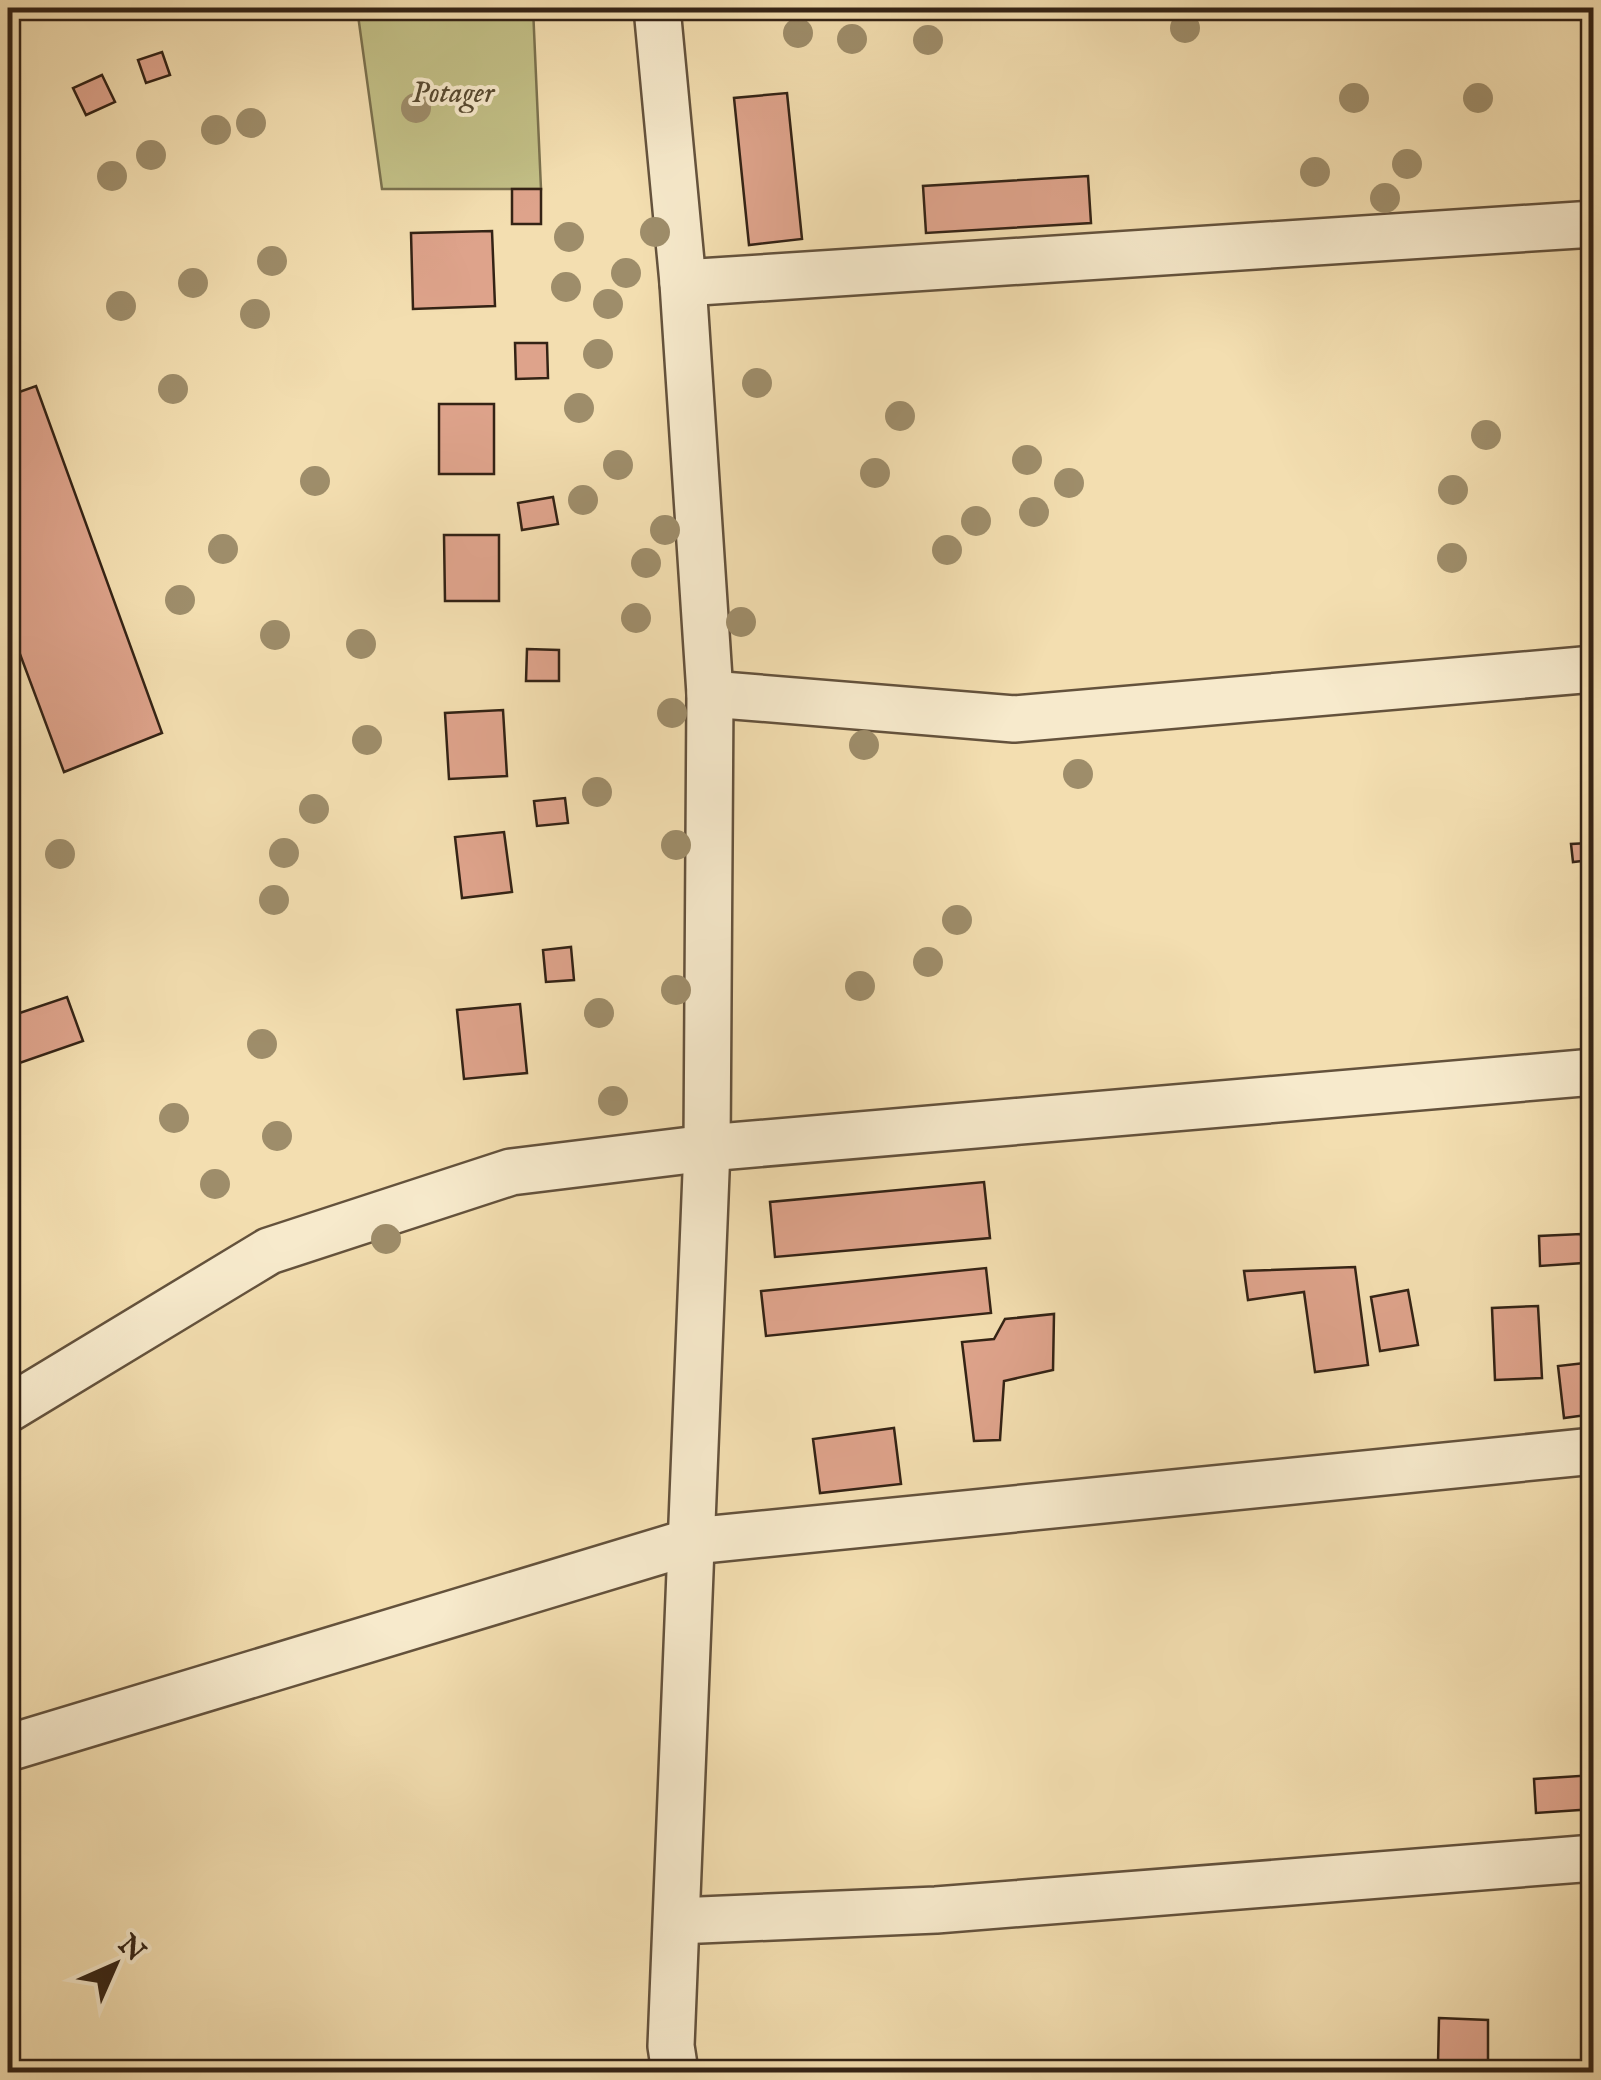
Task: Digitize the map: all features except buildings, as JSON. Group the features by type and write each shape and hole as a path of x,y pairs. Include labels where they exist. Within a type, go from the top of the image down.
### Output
{"street":[{"path":"657,8 682,283 710,694 708,1148 671,2046 675,2072"},
{"path":"682,283 1594,224"},
{"path":"710,694 1014,719 1594,669"},
{"path":"8,1408 269,1251 511,1172 708,1148 1594,1072"},
{"path":"8,1748 693,1541 1594,1451"},
{"path":"676,1921 936,1910 1594,1858"}],"green space":[{"name":"Potager","path":"357,8 533,8 541,189 382,189"}]}
